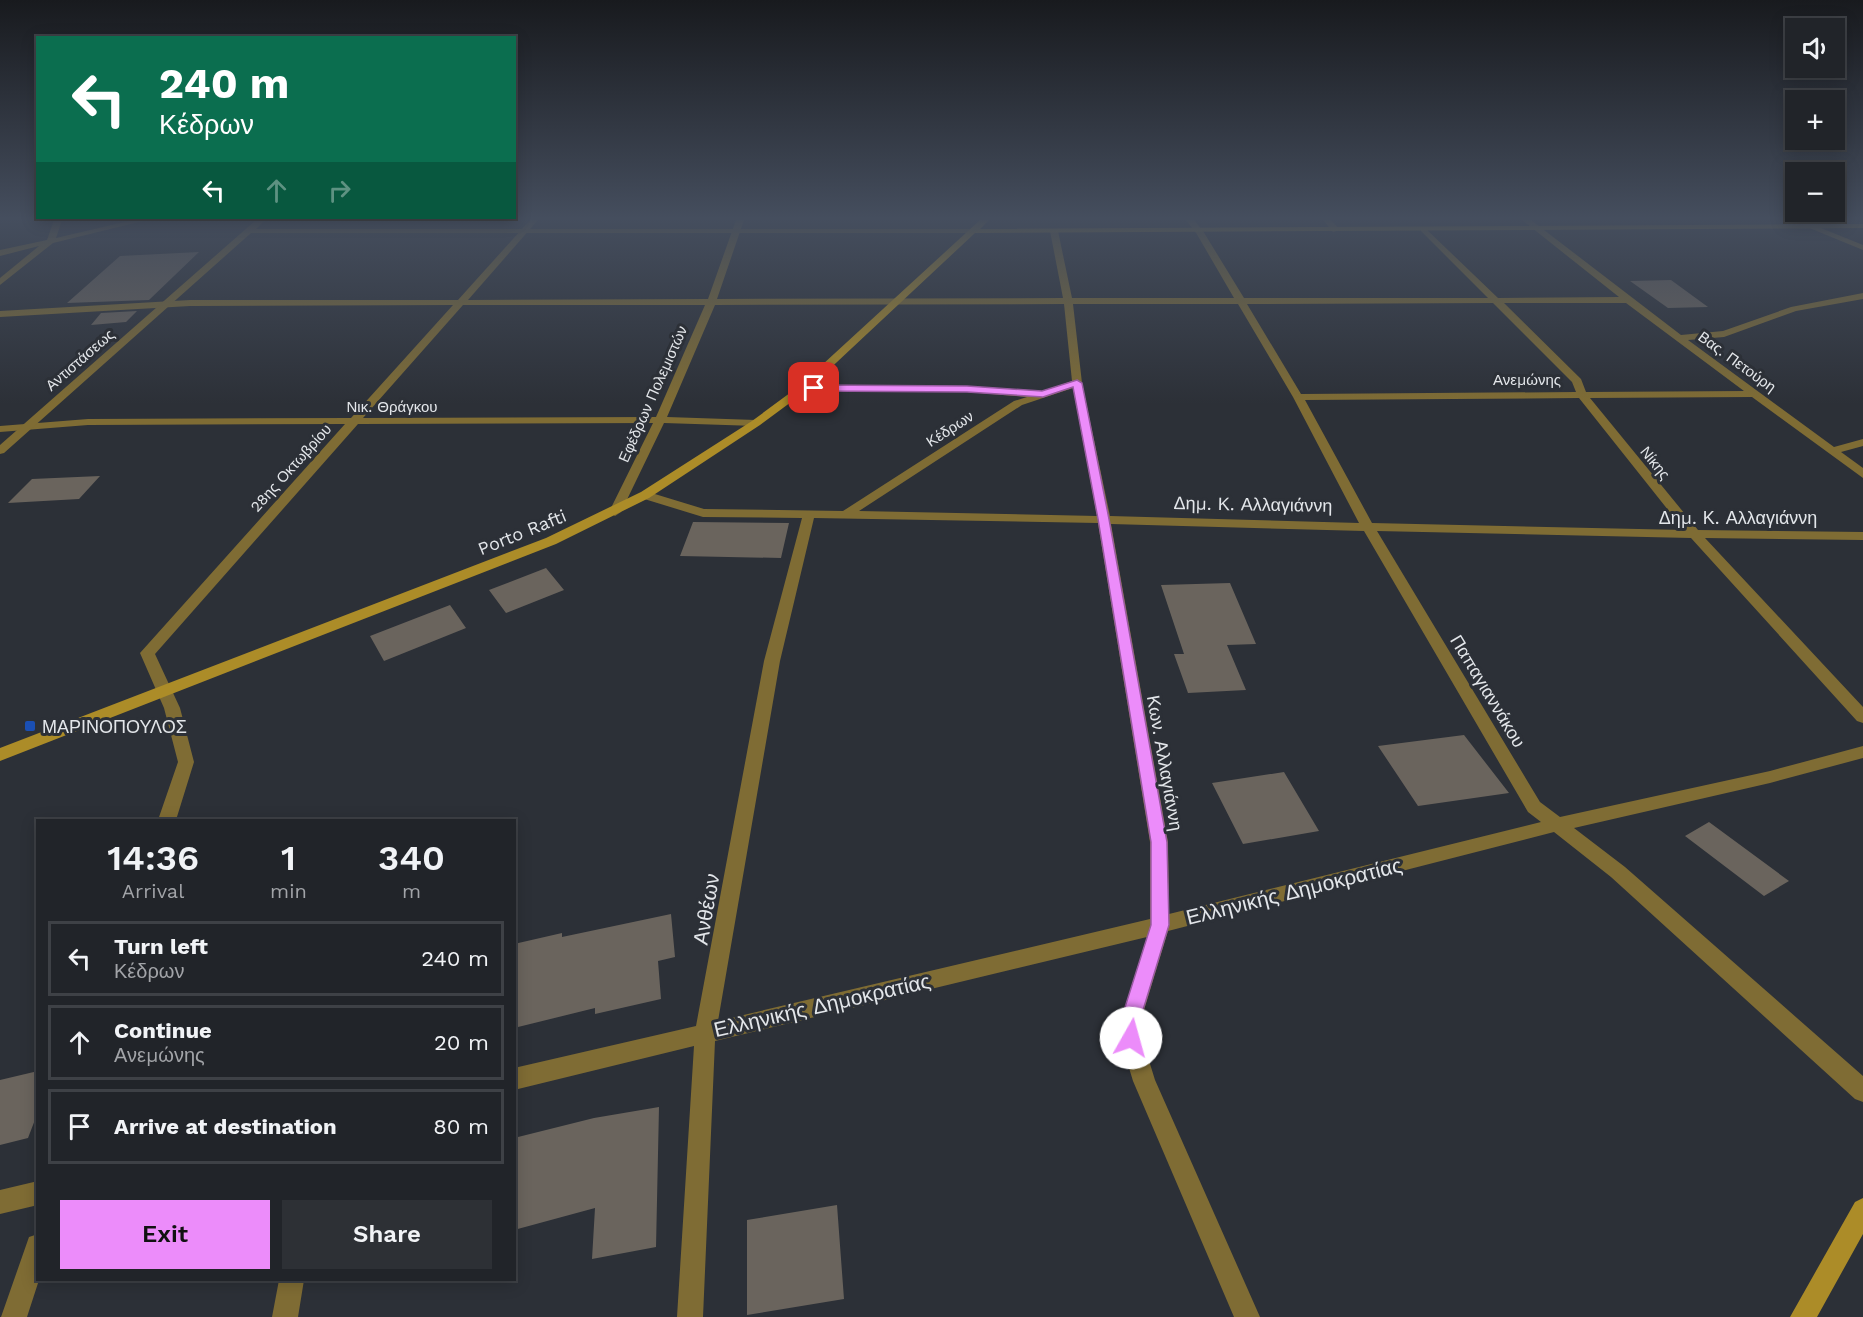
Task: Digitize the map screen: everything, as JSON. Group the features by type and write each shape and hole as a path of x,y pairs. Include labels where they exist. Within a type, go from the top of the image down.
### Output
{"main road":[{"name":"Porto Rafti","path":"0,755 551,541 615,512 756,423 802,389 919,281"},
{"path":"1803,1317 1863,1210"}],"street":[{"name":"Αντιστάσεως","path":"0,451 192,281"},
{"name":"28ης Οκτωβρίου","path":"163,691 148,661 147,653 150,649 479,281"},
{"name":"Εφέδρων Πολεμιστών","path":"615,512 661,420 719,281"},
{"name":"Κων. Αλλαγιάννη","path":"1064,281 1077,383 1104,519 1159,842 1160,925 1131,1020 1131,1038 1144,1082 1247,1317"},
{"name":"Παπαγιαννάκου","path":"1229,281 1298,397 1367,525 1534,807 1618,872 1863,1090"},
{"name":"Νίκης","path":"1475,281 1577,381 1582,395 1695,535 1863,717"},
{"name":"Βας. Πετούρη","path":"1604,281 1863,474"},
{"path":"1679,338 1724,334 1802,307 1863,296"},
{"path":"0,314 168,303 1628,300"},
{"name":"Κέδρων","path":"846,514 1017,403 1077,383"},
{"path":"802,389 967,389 1043,394"},
{"name":"Ανεμώνης","path":"1298,397 1756,394"},
{"name":"Νικ. Θράγκου","path":"0,429 88,422 661,420 756,423"},
{"path":"1833,451 1863,442"},
{"name":"Δημ. Κ. Αλλαγιάννη","path":"645,495 703,513 1104,519 1695,535 1863,536"},
{"name":"Ανθέων","path":"690,1317 705,1033 772,661 809,514"},
{"path":"163,691 172,708 186,762 167,819"},
{"name":"Ελληνικής Δημοκρατίας","path":"516,1079 1160,925 1556,825 1770,777 1863,752"},
{"path":"0,1202 36,1193"},
{"path":"14,1317 36,1252"},
{"path":"285,1317 292,1281"}],"building":[{"path":"91,281 168,281 149,300 67,303"},
{"path":"1631,281 1673,281 1708,307 1668,308"},
{"path":"137,311 126,322 91,325 101,313"},
{"path":"100,476 79,499 8,503 32,479"},
{"path":"693,522 789,523 781,558 680,556"},
{"path":"546,568 564,590 506,613 489,590"},
{"path":"1230,583 1256,644 1227,645 1246,690 1188,693 1174,654 1184,654 1161,585"},
{"path":"450,605 466,628 384,661 370,636"},
{"path":"1464,735 1509,793 1418,806 1378,746"},
{"path":"1284,772 1319,831 1243,844 1212,783"},
{"path":"1709,822 1789,881 1764,896 1685,836"},
{"path":"671,914 675,957 658,961 661,999 595,1014 595,1008 516,1028 516,944 562,933 562,937"},
{"path":"36,1071 36,1117 28,1138 0,1145 0,1080"},
{"path":"659,1107 656,1247 592,1259 595,1208 516,1229 516,1138 594,1118"},
{"path":"837,1205 844,1299 747,1315 747,1220"}],"place":[{"name":"ΜΑΡΙΝΟΠΟΥΛΟΣ","path":"30,726"}],"route":[{"path":"814,388 967,389 1043,394 1077,383 1104,519 1159,842 1160,925 1131,1020 1131,1038"}]}
